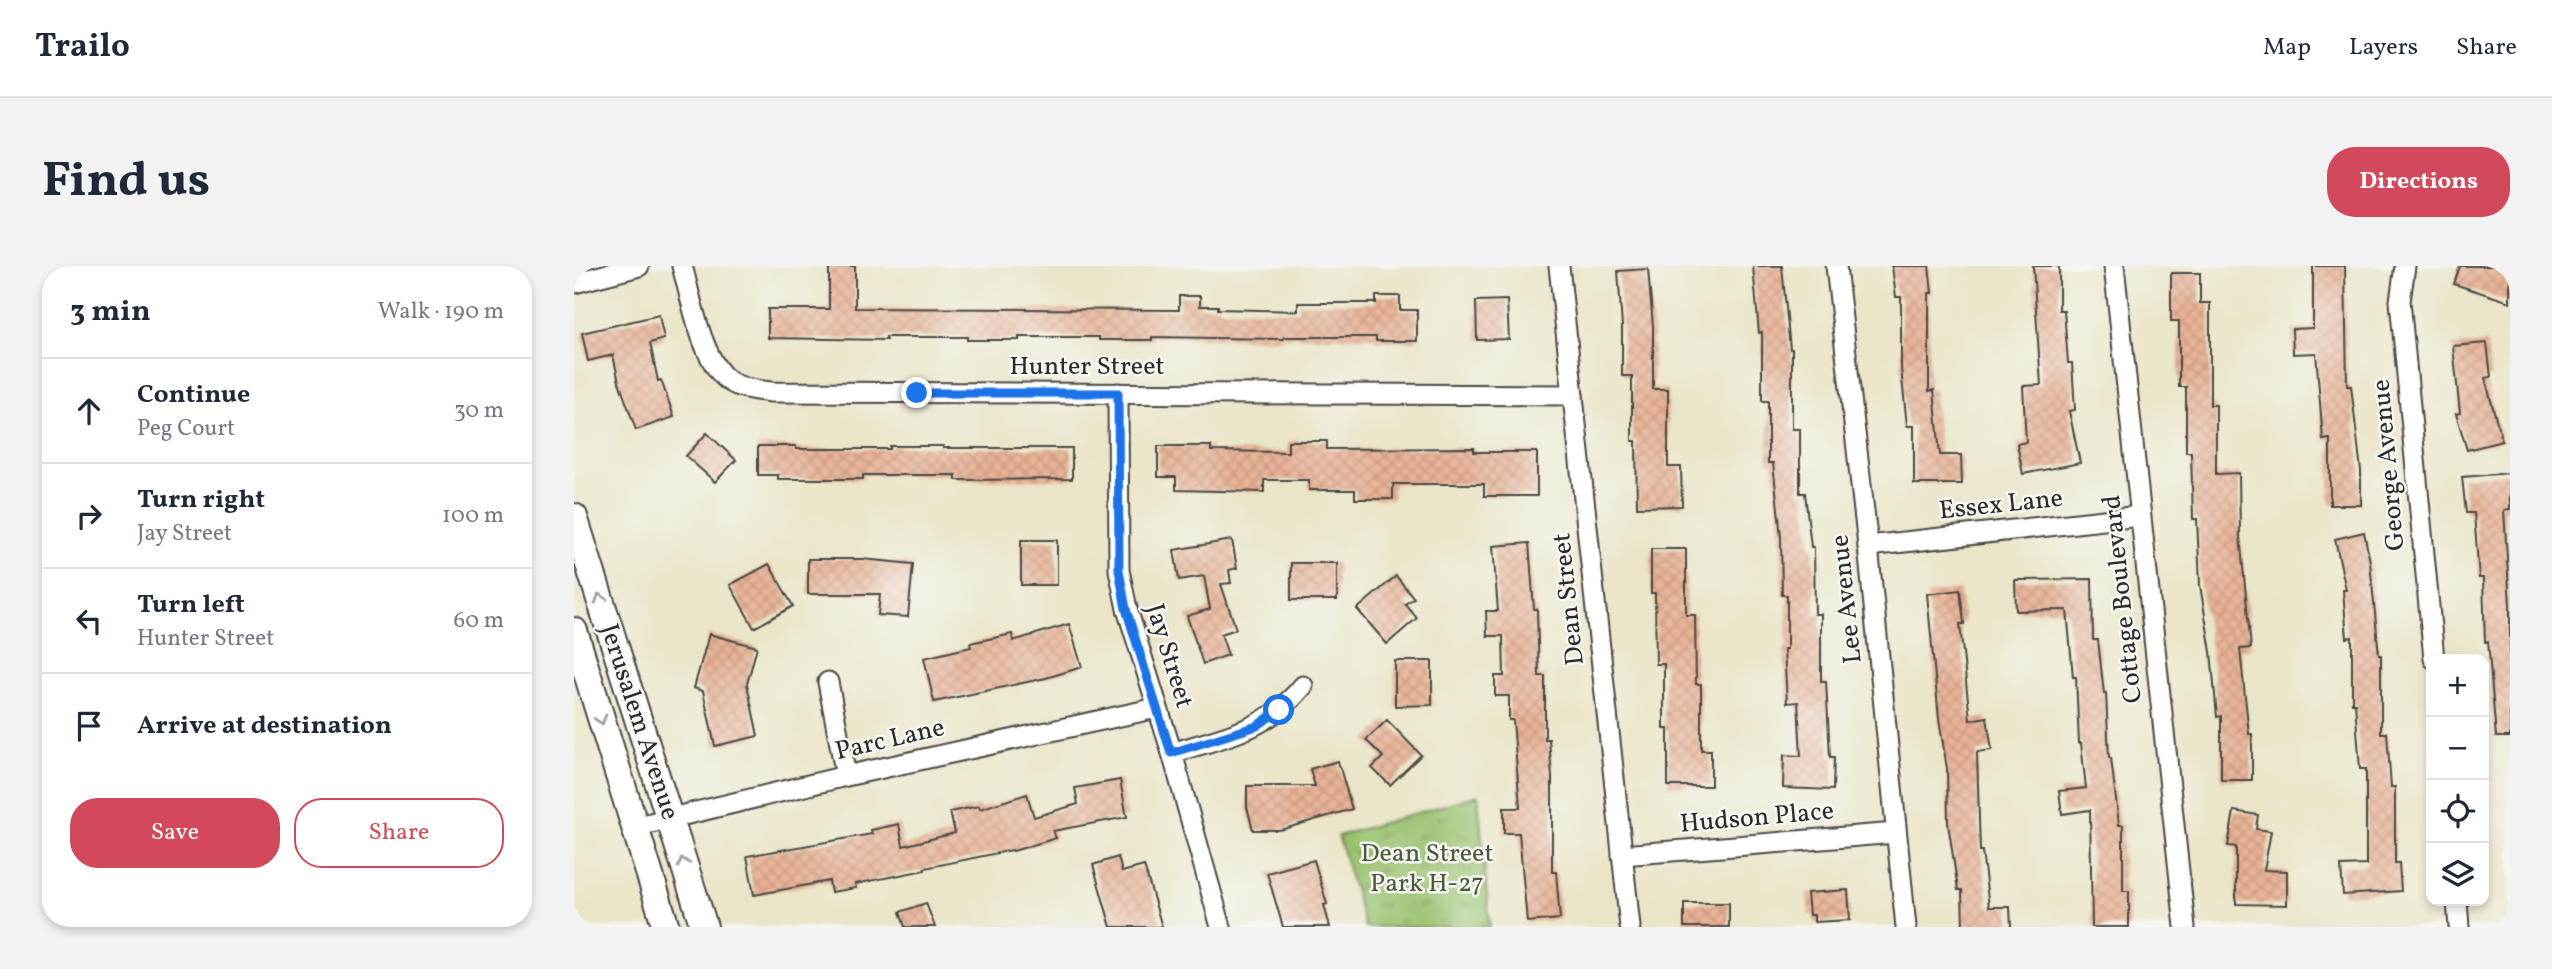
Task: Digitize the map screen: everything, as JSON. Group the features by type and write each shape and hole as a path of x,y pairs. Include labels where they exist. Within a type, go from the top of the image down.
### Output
{"main road":[{"name":"Jerusalem Avenue","path":"574,517 704,927"},
{"name":"Jerusalem Avenue","path":"574,631 666,927"}],"street":[{"path":"574,284 639,266"},
{"name":"Hunter Street","path":"682,266 708,352 719,371 739,386 771,392 1573,395"},
{"name":"Dean Street","path":"1559,266 1630,927"},
{"name":"Lee Avenue","path":"1836,266 1868,546 1906,927"},
{"name":"Cottage Boulevard","path":"2114,266 2185,927"},
{"name":"George Avenue","path":"2405,266 2400,301 2434,654"},
{"name":"Jay Street","path":"1118,393 1119,570 1126,609 1222,927"},
{"name":"Essex Lane","path":"1868,546 2140,516"},
{"path":"828,682 846,776"},
{"path":"1171,753 1257,726 1292,699 1303,686"},
{"name":"Parc Lane","path":"634,827 846,776 1157,708"},
{"name":"Hudson Place","path":"1622,855 1896,833"},
{"path":"2457,906 2459,927"}],"green space":[{"name":"Dean Street Park H-27","path":"1478,795 1490,927 1365,927 1338,836"}],"building":[{"path":"829,266 855,266 855,308 1179,310 1179,296 1200,296 1200,306 1218,306 1218,309 1298,311 1298,303 1376,303 1376,296 1400,296 1400,310 1417,310 1417,341 1376,341 1376,337 1152,337 1152,340 1099,340 1099,337 1019,337 1019,340 967,340 967,337 886,337 886,340 768,338 768,309 829,309"},
{"path":"1753,266 1782,266 1792,349 1792,429 1800,429 1800,493 1805,493 1811,547 1814,547 1815,614 1821,614 1821,681 1826,681 1830,757 1834,757 1833,790 1783,788 1784,755 1801,756 1798,702 1787,703 1784,649 1787,649 1787,595 1782,595 1781,537 1773,463 1768,463 1768,401 1762,401 1762,332 1759,333"},
{"path":"1892,266 1929,266 1932,293 1929,293 1929,391 1934,390 1940,455 1961,455 1962,484 1914,484 1914,426 1907,426 1901,368 1901,297 1896,297"},
{"path":"2033,266 2059,266 2059,310 2064,310 2068,363 2072,363 2075,410 2069,411 2080,463 2023,474 2017,444 2026,442 2023,386 2041,385"},
{"path":"2313,266 2345,266 2347,386 2351,386 2361,471 2361,505 2330,505 2330,439 2323,440 2316,353 2293,354 2292,329 2313,328"},
{"path":"2460,266 2510,266 2510,302 2454,284"},
{"path":"1648,269 1653,326 1653,389 1668,389 1668,467 1681,467 1682,506 1637,507 1636,441 1632,441 1632,376 1622,376 1618,271"},
{"path":"2171,273 2200,273 2200,303 2210,303 2210,405 2216,405 2216,474 2239,473 2240,536 2251,648 2240,649 2249,734 2252,734 2252,780 2221,780 2221,716 2217,717 2211,652 2200,585 2197,519 2193,519 2191,452 2186,452 2186,387 2179,387 2179,321 2171,321"},
{"path":"1507,300 1509,339 1477,340 1476,301"},
{"path":"659,315 664,339 650,343 658,381 661,380 674,417 636,430 619,382 613,355 588,361 582,333"},
{"path":"2487,343 2491,377 2485,378 2502,441 2467,450 2456,414 2460,413 2453,346"},
{"path":"707,433 736,460 715,482 686,456"},
{"path":"1288,441 1327,441 1327,449 1474,448 1474,452 1537,452 1537,496 1484,496 1484,484 1393,484 1393,499 1355,499 1355,490 1309,490 1309,480 1264,480 1264,492 1176,490 1176,477 1158,477 1158,446 1211,446 1211,451 1288,452"},
{"path":"758,446 796,446 796,449 890,449 890,446 1072,448 1072,479 956,480 956,475 863,475 863,479 778,479 778,475 758,475"},
{"path":"2510,473 2510,509 2504,510 2510,605 2510,737 2496,737 2488,641 2485,642 2483,578 2479,578 2474,513 2466,513 2462,477"},
{"path":"2364,532 2381,655 2381,733 2387,733 2391,787 2395,787 2395,863 2399,863 2401,891 2343,895 2341,866 2366,865 2366,769 2360,769 2355,703 2352,703 2352,637 2347,638 2343,590 2346,590 2335,539"},
{"path":"1021,540 1057,540 1057,585 1021,585"},
{"path":"1232,540 1237,568 1229,570 1231,583 1221,584 1236,629 1221,634 1228,655 1203,664 1187,616 1210,609 1204,576 1179,580 1174,550"},
{"path":"1529,543 1534,609 1537,609 1539,676 1545,676 1545,739 1549,739 1552,777 1552,872 1556,872 1560,919 1527,922 1519,833 1504,833 1504,808 1520,808 1513,720 1509,720 1509,696 1495,696 1495,676 1504,676 1503,636 1487,636 1486,611 1498,611 1493,546"},
{"path":"1651,549 1686,549 1686,615 1695,615 1696,684 1701,684 1701,750 1711,750 1711,786 1668,786 1668,729 1664,729 1664,664 1656,664"},
{"path":"808,559 862,559 913,564 908,617 878,615 880,594 808,594"},
{"path":"1291,563 1337,563 1337,600 1291,600"},
{"path":"769,564 793,606 754,628 730,585"},
{"path":"1396,576 1414,598 1405,604 1417,618 1387,644 1357,609"},
{"path":"2092,579 2093,640 2098,640 2104,694 2106,693 2109,758 2119,825 2123,825 2123,891 2129,891 2129,927 2092,927 2090,810 2062,814 2059,791 2086,788 2079,743 2076,677 2073,677 2067,610 2016,611 2015,580"},
{"path":"1960,590 1964,624 1960,624 1970,720 1987,717 1992,750 1977,752 1980,851 1989,907 2010,907 2011,927 1963,927 1962,890 1958,890 1948,823 1947,768 1939,719 1927,594"},
{"path":"1069,624 1082,667 1046,678 934,702 924,658 971,647 970,643 1012,634 1013,641"},
{"path":"709,634 757,647 747,684 758,736 715,746 703,691 694,688"},
{"path":"1395,661 1432,661 1432,705 1395,706"},
{"path":"1387,720 1421,755 1390,785 1372,768 1383,757 1366,740"},
{"path":"1338,761 1352,809 1280,830 1253,830 1247,807 1247,786 1315,786 1310,769"},
{"path":"1120,780 1127,817 1053,831 1056,838 1013,851 855,884 856,888 831,892 829,881 754,895 747,856 872,834 871,830 899,824 903,846 955,833 950,812 979,806 980,809 1027,794 1034,817 1078,804 1075,788"},
{"path":"2234,811 2258,815 2256,829 2271,831 2264,870 2287,871 2287,905 2236,904 2236,847 2228,846"},
{"path":"1118,857 1122,872 1144,866 1162,927 1111,927 1093,865"},
{"path":"1314,860 1327,904 1324,905 1330,927 1283,927 1267,873"},
{"path":"1848,890 1850,920 1814,922 1814,915 1809,915 1807,893"},
{"path":"926,903 935,927 905,927 900,912"},
{"path":"1684,903 1729,903 1729,927 1684,927"}],"route":[{"path":"917,393 1118,393 1119,570 1126,609 1171,753 1257,726 1279,710"}]}
